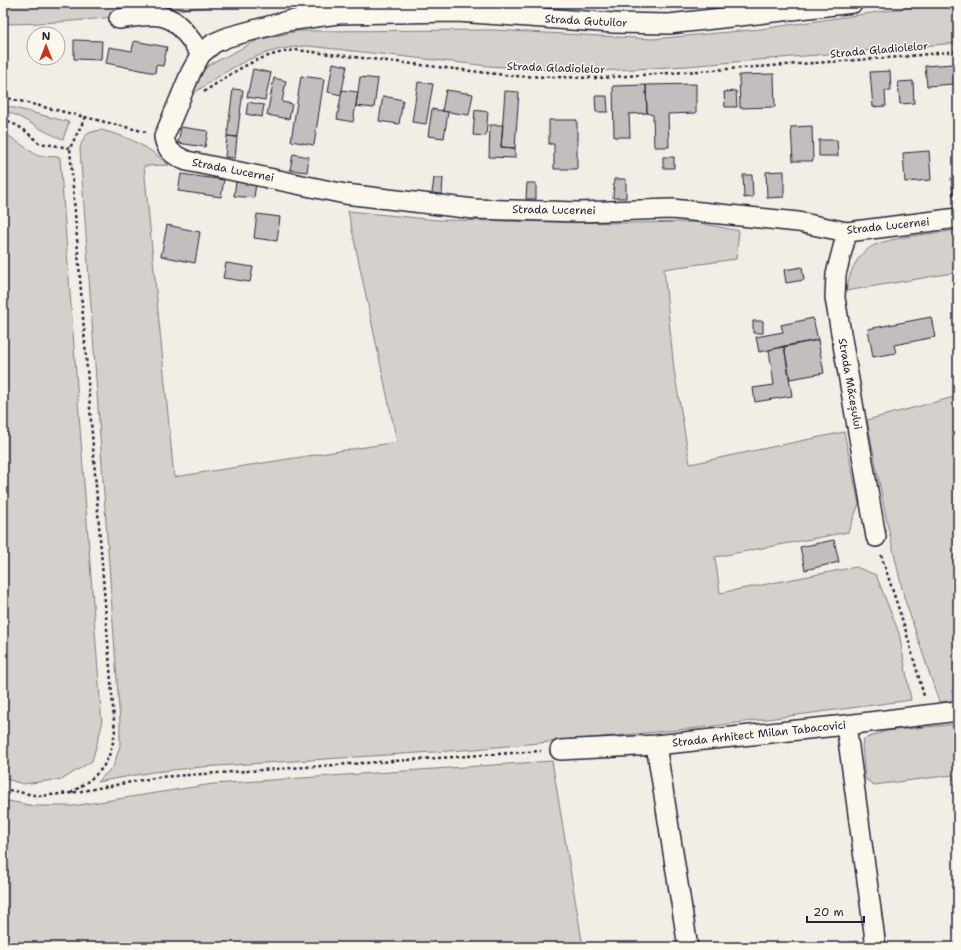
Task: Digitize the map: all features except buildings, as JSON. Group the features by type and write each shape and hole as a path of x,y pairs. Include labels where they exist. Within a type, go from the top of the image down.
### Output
{"street":[{"name":"Strada Gutuilor","path":"164,137 191,72 201,54 214,43 246,32 287,21 338,14 458,12 614,23 669,24 854,3"},
{"path":"119,19 148,15 167,17 177,24 201,54"},
{"name":"Strada Lucernei","path":"164,137 165,145 174,156 187,161 345,194 474,209 578,212 672,209 798,222 847,232 958,218"},
{"name":"Strada Măceșului","path":"847,232 836,274 835,298 876,537"},
{"name":"Strada Arhitect Milan Tabacovici","path":"560,750 656,745 846,725 958,711"},
{"path":"846,725 876,947"},
{"path":"656,745 688,947"}],"path":[{"name":"Strada Gladiolelor","path":"198,97 241,66 277,52 296,50 513,76 598,78 900,57 958,51"},
{"path":"3,97 164,137"},
{"path":"3,118 23,129 39,143 70,148"},
{"path":"71,793 99,773 111,752 115,733 70,148 85,118"},
{"path":"876,537 905,628 929,714"},
{"path":"3,789 39,796 71,793 159,777 560,750"}],"shaded area":[{"path":"3,3 250,3 65,22 3,24"},
{"path":"958,3 958,43 687,66 581,72 489,66 308,46 272,51 241,63 212,80 183,101 190,82 209,65 258,40 298,31 493,30 653,39 761,29 906,8"},
{"path":"3,105 69,122 63,139 3,110"},
{"path":"101,130 138,143 153,152 169,165 144,166 174,477 397,442 348,211 437,220 626,223 695,222 739,231 736,259 664,269 674,370 690,464 844,432 859,504 848,532 715,557 720,593 856,567 876,575 899,633 911,700 699,728 464,750 202,767 153,772 97,782 113,767 120,746 120,723 80,149 86,135"},
{"path":"3,132 38,156 60,157 102,725 92,761 63,779 23,784 3,778"},
{"path":"958,230 958,272 846,291 854,266 861,255 871,247 890,240"},
{"path":"958,396 958,700 939,702 904,597 888,527 867,420"},
{"path":"958,724 958,799 953,775 874,785 865,779 862,745 864,739 886,731"},
{"path":"552,761 583,947 3,947 3,800 34,806 73,806 213,784"},
{"path":"857,941 858,947 815,947"}]}
